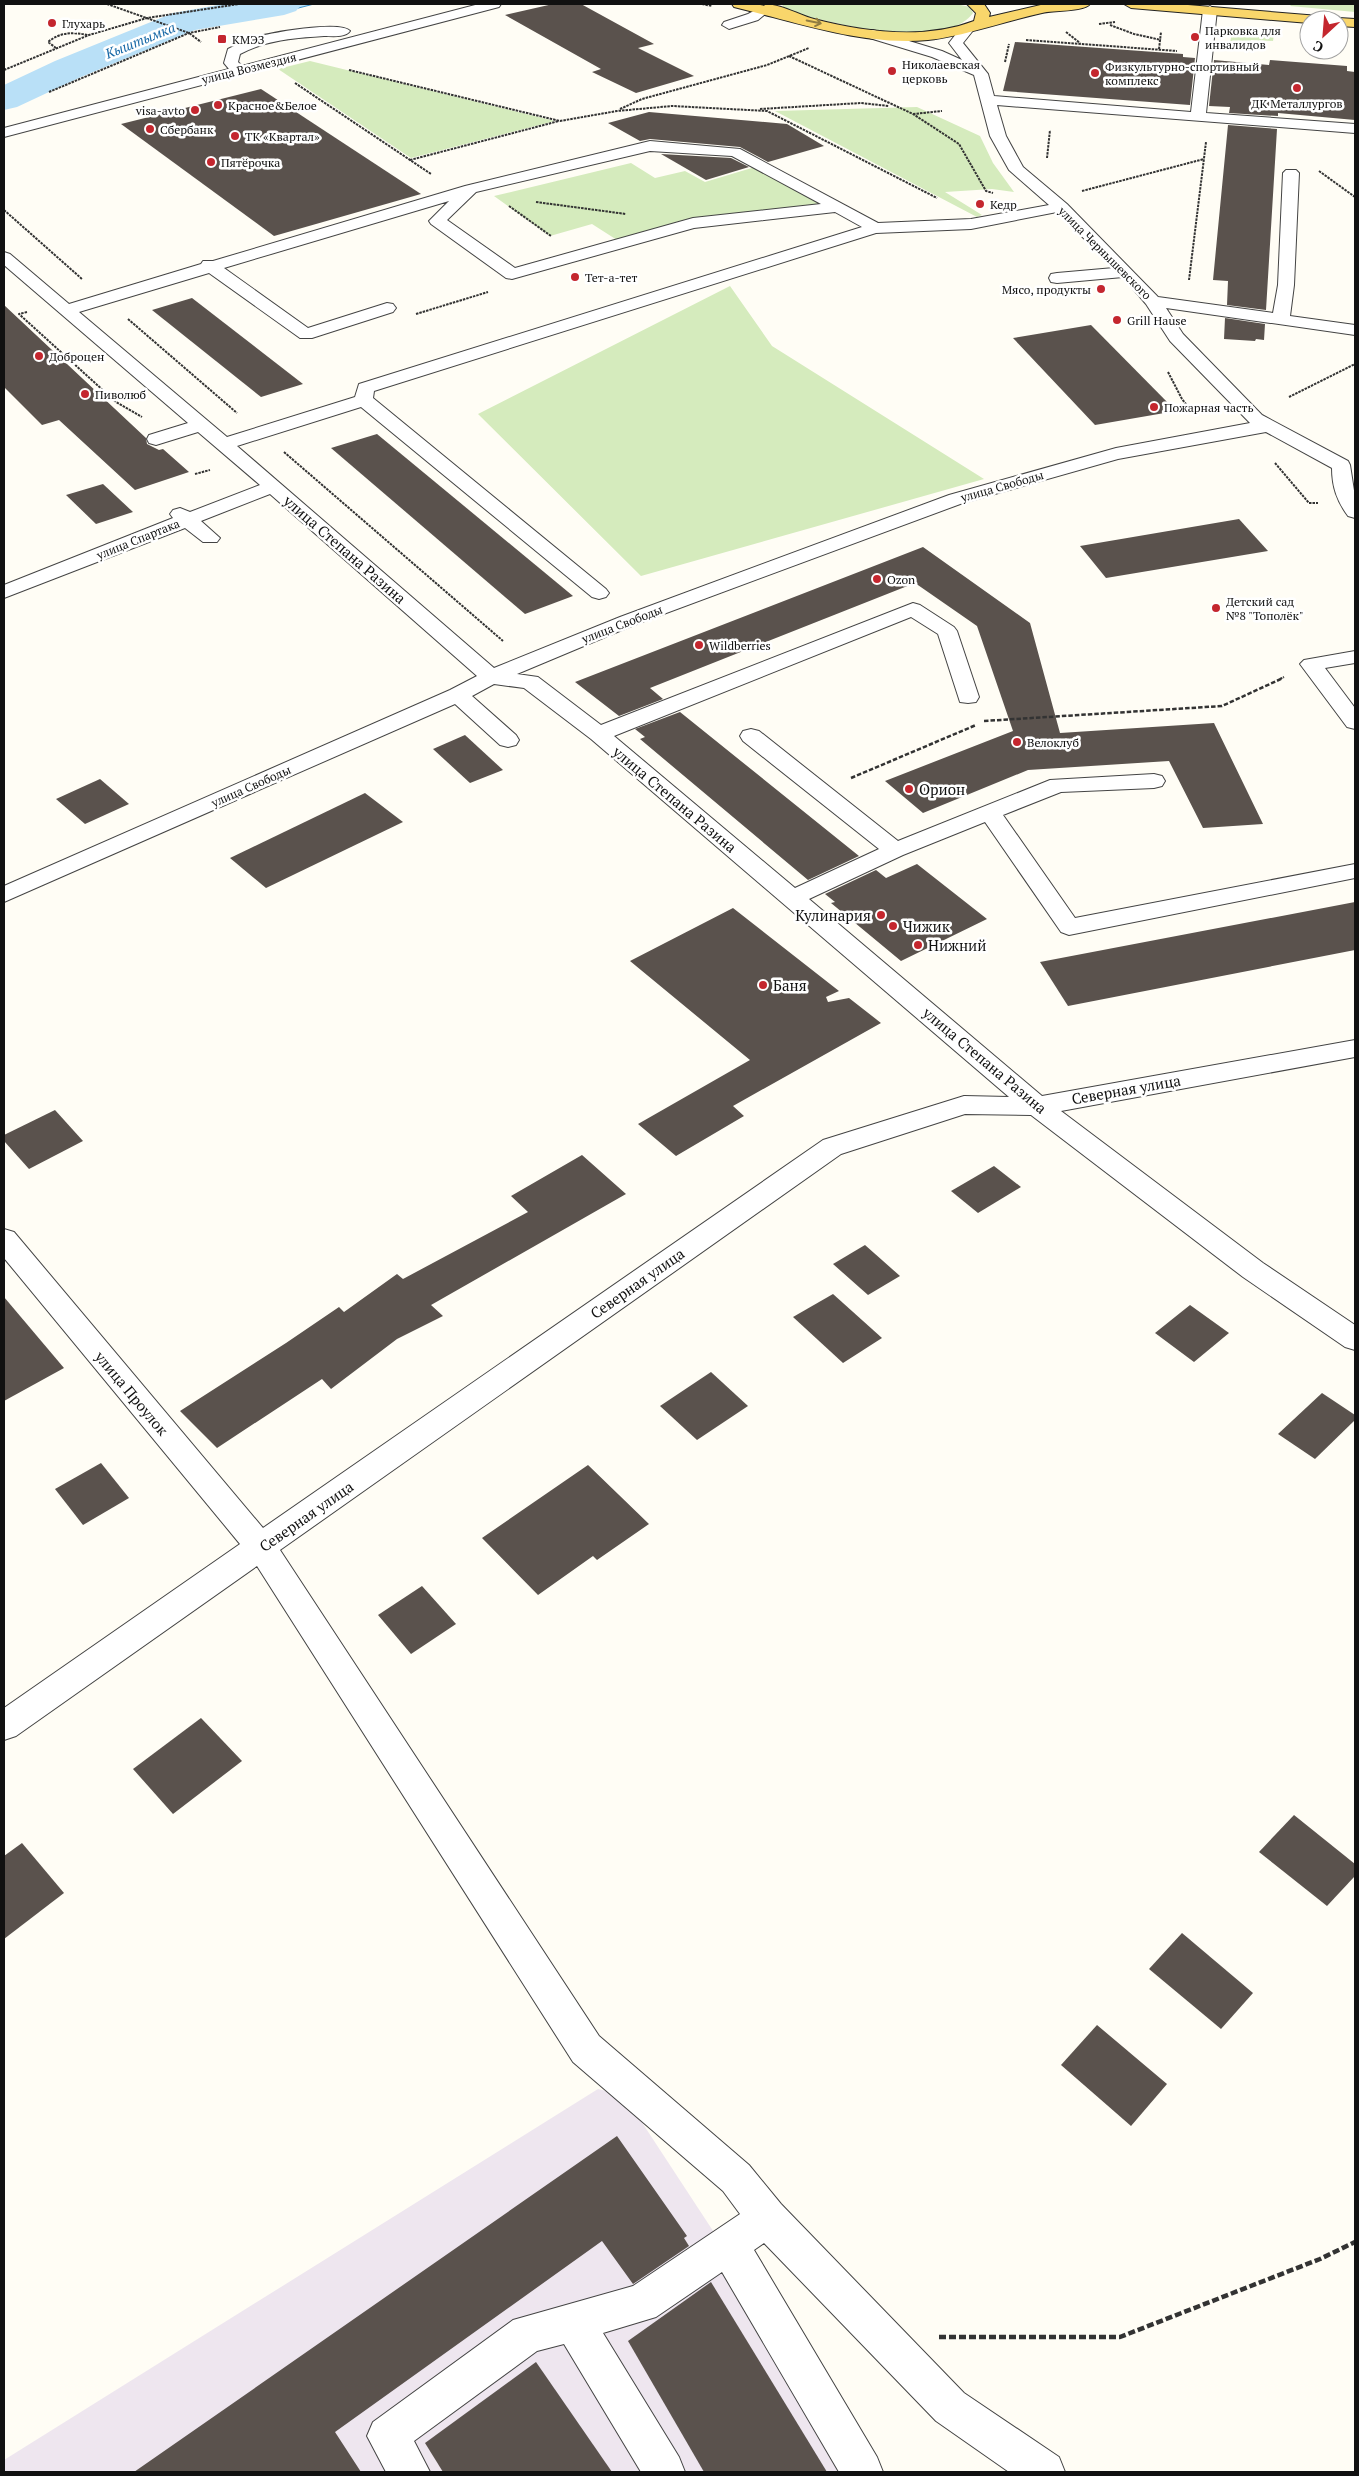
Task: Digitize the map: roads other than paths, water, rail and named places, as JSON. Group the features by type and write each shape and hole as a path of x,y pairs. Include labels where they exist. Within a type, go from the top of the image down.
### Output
{"main road":[{"path":"739,4 767,7 795,18 868,33 920,36 974,26 1038,9 1083,4"},
{"path":"974,4 978,5 983,13 974,26"},
{"path":"1131,4 1299,18"}],"street":[{"name":"улица Возмездия","path":"4,133 494,4"},
{"path":"729,25 753,16 767,7"},
{"path":"1203,117 1205,53 1210,10"},
{"name":"улица Чернышевского","path":"974,26 956,44 981,74 998,136 1017,170 1061,207 1127,272 1153,301 1176,337 1220,385 1266,426 1348,467 1341,486 1348,504 1355,512"},
{"path":"238,70 231,63 233,52 265,40 356,29 389,32"},
{"path":"868,33 937,54 981,74"},
{"path":"989,100 1355,129"},
{"path":"66,310 209,266 650,146 735,152 874,228"},
{"path":"1281,320 1286,285 1291,173"},
{"path":"482,191 437,221 512,274 693,224 838,207"},
{"path":"364,400 365,388 874,228 970,224 1061,207"},
{"name":"улица Степана Разина","path":"5,259 272,486 491,677 530,682 599,734 1037,1106 1262,1263 1355,1339"},
{"path":"209,266 306,334 387,308"},
{"path":"1058,278 1127,272"},
{"path":"1153,301 1355,330"},
{"path":"223,444 364,400"},
{"path":"364,400 599,593"},
{"path":"156,439 201,425"},
{"name":"улица Свободы","path":"4,895 458,695 491,677 627,621 956,499 1116,454 1266,426"},
{"name":"улица Спартака","path":"4,592 184,517 272,486"},
{"path":"184,517 210,538"},
{"path":"599,734 914,609 947,631 968,696"},
{"path":"1355,657 1312,664 1355,722"},
{"path":"458,695 508,740"},
{"path":"751,736 895,850"},
{"path":"792,898 895,850 1058,785 1154,781"},
{"path":"990,812 1069,927 1355,871"},
{"name":"Северная улица","path":"4,1726 832,1146 964,1105 1037,1106 1355,1048"},
{"name":"улица Проулок","path":"4,1239 260,1547 586,2049 736,2178 766,2218 950,2407 1044,2472"},
{"path":"409,2472 387,2436 527,2334 642,2303 766,2218"},
{"path":"728,2244 862,2472"},
{"path":"573,2322 664,2472"}],"water":[{"path":"253,4 314,4 283,12 230,21 218,11"}],"waterway":[{"name":"Кыштымка","path":"4,99 68,69 186,21 284,4"}],"place":[{"name":"Глухарь","path":"52,23"},
{"name":"Парковка для инвалидов","path":"1195,37"},
{"name":"КМЭЗ","path":"222,39"},
{"name":"Николаевская церковь","path":"892,71"},
{"name":"Физкультурно-спортивный комплекс","path":"1095,73"},
{"name":"ДК Металлургов","path":"1297,88"},
{"name":"Красное&Белое","path":"218,105"},
{"name":"visa-avto","path":"195,110"},
{"name":"Сбербанк","path":"150,129"},
{"name":"ТК «Квартал»","path":"235,136"},
{"name":"Пятёрочка","path":"211,162"},
{"name":"Кедр","path":"980,204"},
{"name":"Тет-а-тет","path":"575,277"},
{"name":"Мясо, продукты","path":"1101,289"},
{"name":"Grill Hause","path":"1117,320"},
{"name":"Доброцен","path":"39,356"},
{"name":"Пиволюб","path":"85,394"},
{"name":"Пожарная часть","path":"1154,407"},
{"name":"Ozon","path":"877,579"},
{"name":"Детский сад №8 \"Тополёк\"","path":"1216,608"},
{"name":"Wildberries","path":"699,645"},
{"name":"Велоклуб","path":"1017,742"},
{"name":"Орион","path":"909,789"},
{"name":"Кулинария","path":"881,915"},
{"name":"Чижик","path":"893,926"},
{"name":"Нижний","path":"918,945"},
{"name":"Баня","path":"763,985"}]}
